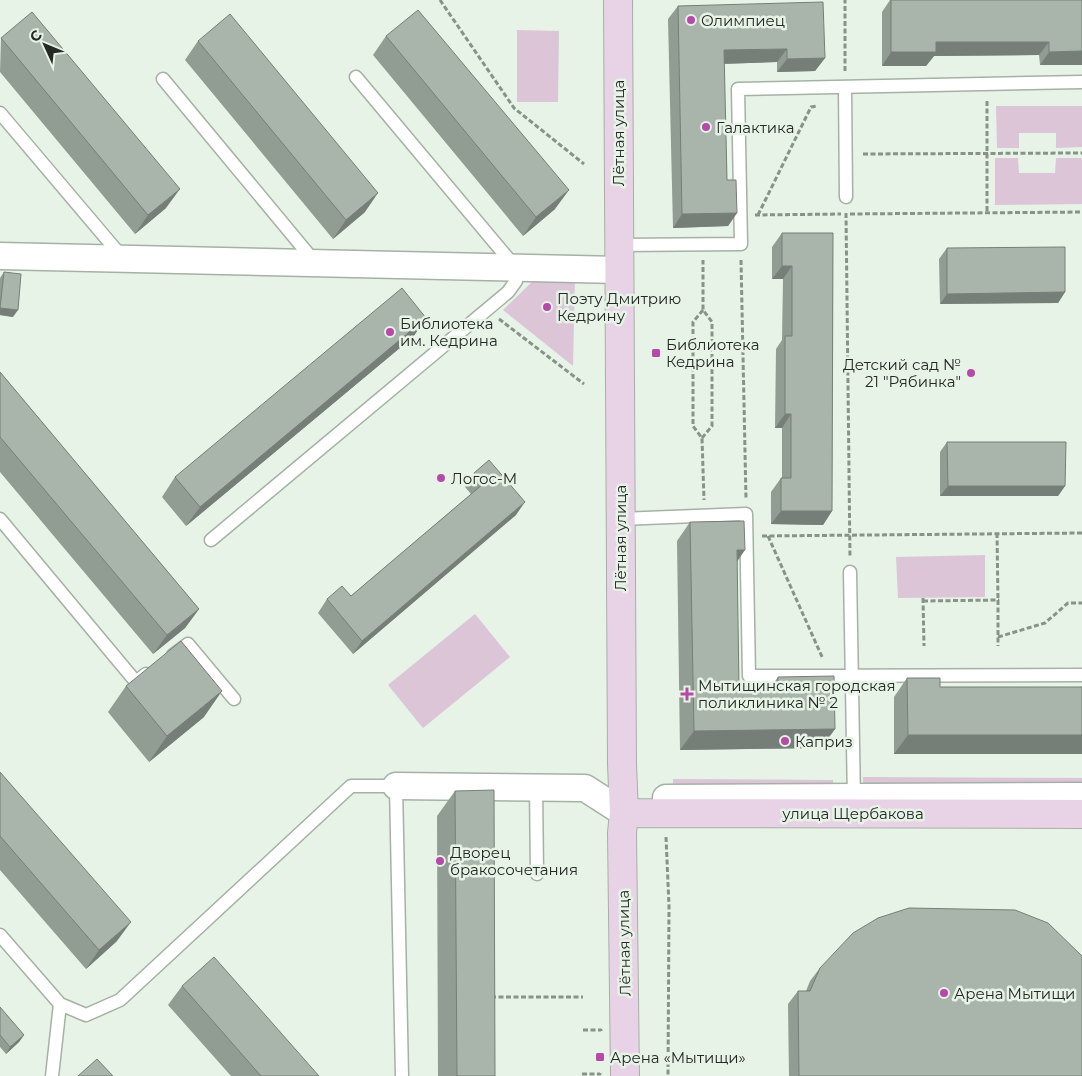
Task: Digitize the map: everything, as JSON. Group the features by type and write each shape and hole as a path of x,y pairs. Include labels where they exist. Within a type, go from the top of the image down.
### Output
{"street":[{"name":"Лётная улица","path":"618,0 620,519 624,813 622,833 626,1076"},
{"path":"0,256 516,268 619,258"},
{"path":"396,786 585,788 624,813"},
{"path":"666,798 854,805 1082,796"},
{"name":"улица Щербакова","path":"624,813 854,805 1082,814"}],"lane":[{"path":"211,540 508,292 516,280 516,268 356,77"},
{"path":"163,79 316,263"},
{"path":"619,258 703,244 741,244 738,89 845,93 987,84 1082,82"},
{"path":"845,93 846,197"},
{"path":"0,113 124,259"},
{"path":"620,519 746,514 749,676 1082,675"},
{"path":"0,519 136,682 188,644 234,699"},
{"path":"850,572 854,805"},
{"path":"0,935 60,1004 86,1016 120,1000 351,786 396,786 402,1076"},
{"path":"536,787 537,874"},
{"path":"52,1076 60,1004"}],"path":[{"path":"440,0 514,108 584,164"},
{"path":"758,215 811,107 845,93 845,0"},
{"path":"987,84 988,213"},
{"path":"846,154 1082,153"},
{"path":"846,197 850,572"},
{"path":"740,215 1082,212"},
{"path":"703,244 702,310 693,322 693,426 702,438 704,516"},
{"path":"741,244 746,514"},
{"path":"486,309 584,384"},
{"path":"702,310 712,322 712,426 702,438"},
{"path":"997,533 998,646"},
{"path":"746,536 1082,533"},
{"path":"768,536 830,676"},
{"path":"924,646 923,600 998,600"},
{"path":"998,637 1045,623 1068,603 1082,604"},
{"path":"666,832 669,906 668,1076"},
{"path":"484,997 583,997"},
{"path":"583,1030 601,1030 600,1039"},
{"path":"582,1074 600,1074 600,1065"}],"shaded area":[{"path":"517,30 559,31 558,102 517,102"},
{"path":"996,106 1082,106 1082,147 1056,148 1056,133 1019,133 1019,148 997,148"},
{"path":"995,158 1018,158 1019,173 1055,173 1056,158 1082,158 1082,204 995,205"},
{"path":"537,277 575,278 573,366 503,310"},
{"path":"985,555 985,597 898,598 896,557"},
{"path":"475,614 510,657 423,728 388,685"},
{"path":"863,777 1082,778 1082,787 863,786"},
{"path":"673,779 833,780 833,788 673,788"}],"building":[{"path":"891,0 1082,0 1082,51 1049,52 1049,42 936,42 936,52 891,52"},
{"path":"823,2 825,58 787,59 787,49 724,50 727,180 736,180 737,213 682,214 678,6"},
{"path":"418,10 569,190 536,217 386,36"},
{"path":"32,12 180,189 148,215 1,38"},
{"path":"230,14 378,193 346,220 198,41"},
{"path":"782,233 833,233 832,511 781,511 781,478 791,478 791,414 785,414 785,336 792,336 792,266 782,266"},
{"path":"1065,247 1065,292 947,294 947,248"},
{"path":"4,272 21,274 18,310 0,308"},
{"path":"402,288 426,318 200,507 175,477"},
{"path":"0,372 199,609 167,635 0,437"},
{"path":"947,442 1066,442 1065,486 948,486"},
{"name":"Логос-М","path":"489,460 525,502 362,641 327,599 342,586 351,596 483,484 474,473"},
{"path":"744,521 745,550 737,550 739,689 778,689 778,677 834,676 835,729 694,731 690,522"},
{"path":"181,641 222,691 167,736 126,686"},
{"path":"907,678 940,678 940,687 1082,687 1082,735 908,735"},
{"path":"0,772 131,922 99,950 0,836"},
{"path":"494,790 495,1076 457,1076 455,791"},
{"name":"Арена Мытищи","path":"909,908 1015,910 1048,923 1082,956 1082,1076 799,1076 798,991 810,991 820,968 853,933 878,918"},
{"path":"214,957 319,1076 261,1076 182,986"},
{"path":"0,1007 24,1035 10,1047 0,1035"},
{"path":"97,1059 113,1076 78,1076"}],"place":[{"name":"Олимпиец","path":"691,20"},
{"name":"Галактика","path":"706,127"},
{"name":"Поэту Дмитрию Кедрину","path":"547,307"},
{"name":"Библиотека им. Кедрина","path":"390,332"},
{"name":"Библиотека Кедрина","path":"656,353"},
{"name":"Детский сад № 21 \"Рябинка\"","path":"971,373"},
{"name":"Логос-М","path":"441,478"},
{"name":"Мытищинская городская поликлиника № 2","path":"687,694"},
{"name":"Каприз","path":"785,741"},
{"name":"Дворец бракосочетания","path":"440,861"},
{"name":"Арена Мытищи","path":"944,993"},
{"name":"Арена «Мытищи»","path":"600,1057"}]}
